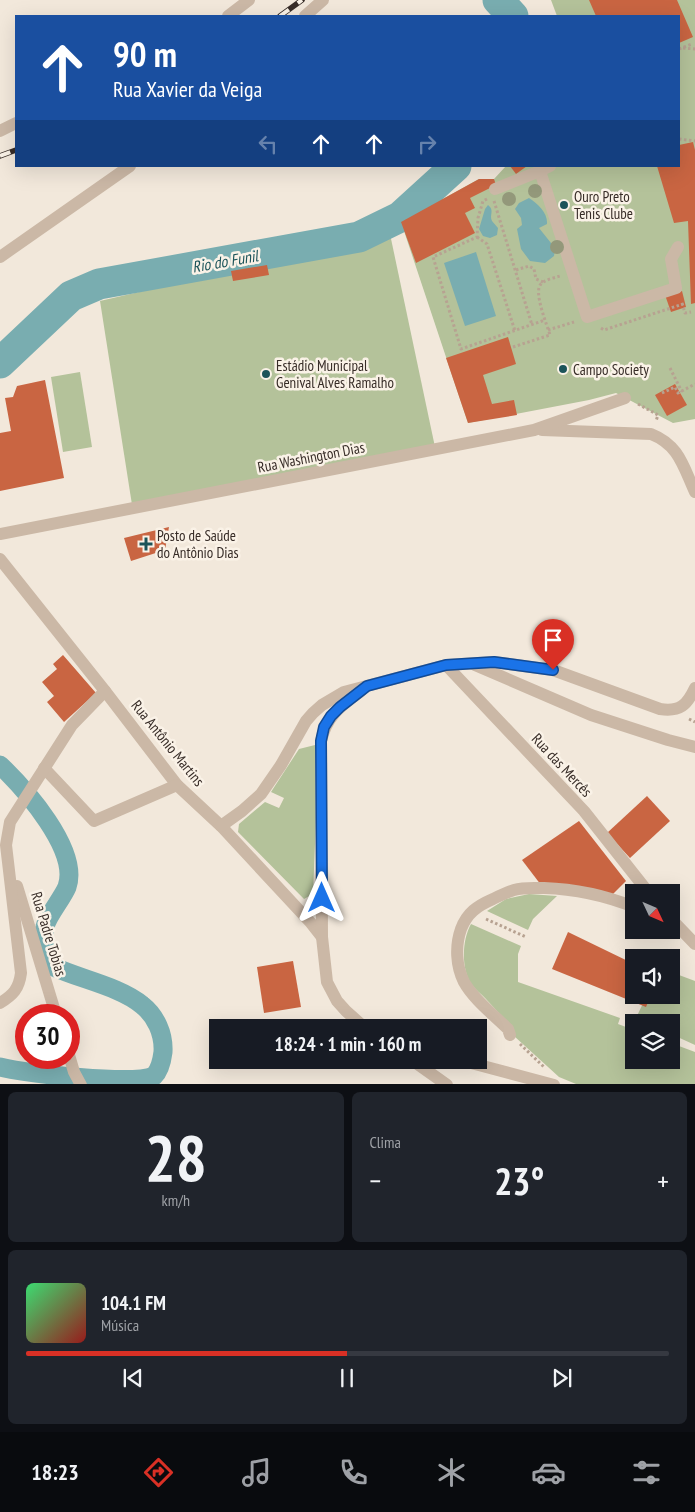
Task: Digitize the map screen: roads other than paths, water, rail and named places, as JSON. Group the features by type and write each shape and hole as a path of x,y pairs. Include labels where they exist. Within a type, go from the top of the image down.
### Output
{"street":[{"path":"229,15 249,0"},
{"path":"306,15 323,0"},
{"path":"0,131 15,124"},
{"path":"0,257 129,167"},
{"path":"495,189 545,169 587,317 676,288 671,260 678,247"},
{"name":"Rua Washington Dias","path":"0,534 534,430 625,398"},
{"path":"534,430 651,434 663,438 672,446 695,492"},
{"name":"Rua Antônio Martins","path":"0,559 106,691 177,784 221,826 311,923 322,938"},
{"path":"470,663 591,715 695,747"},
{"path":"221,826 261,794 281,765 306,721 313,713 322,705 344,692 446,665 470,663 513,664 553,670 660,709 676,710 681,707 695,688"},
{"name":"Rua das Mercês","path":"446,665 584,811 642,884"},
{"path":"355,1019 346,1011 326,982 322,938 321,741 324,727 331,716 367,686"},
{"path":"6,845 10,822 44,768 72,725 106,691"},
{"path":"44,768 94,821 177,784"},
{"path":"0,832 6,845 10,862 10,883 21,973 20,984 13,994 0,1003"},
{"name":"Rua Padre Tobias","path":"10,862 53,1004"},
{"path":"510,1035 508,1029 471,992 460,972 458,960 459,935 463,923 470,912 507,892 531,888 576,890 611,898 625,903"},
{"path":"680,929 692,942"},
{"path":"680,935 692,942"},
{"path":"487,1065 552,1078"},
{"path":"73,1069 81,1084"},
{"path":"426,1069 448,1084"}],"water":[{"path":"529,198 539,206 546,216 547,224 539,228 555,248 554,256 545,263 530,261 521,249 517,229 522,225 521,218 515,209 519,203"},
{"path":"488,205 492,211 492,221 498,228 497,235 490,238 483,236 479,229"},
{"path":"476,252 496,316 465,326 444,263"}],"waterway":[{"name":"Rio do Funil","path":"498,0 512,15"},
{"name":"Rio do Funil","path":"0,363 71,296 99,284 359,237 400,217 455,167"},
{"path":"0,765 35,804 58,838 65,856 69,872 67,887 46,923 44,932 46,948 54,967 112,988 142,1005 155,1020 163,1045 160,1065 156,1074 142,1078 80,1078 0,1067"}],"railway":[{"path":"281,15 302,0"},
{"path":"0,156 15,150"}],"place":[{"name":"Ouro Preto Tenis Clube","path":"564,205"},
{"name":"Campo Society","path":"563,369"},
{"name":"Estádio Municipal Genival Alves Ramalho","path":"266,374"},
{"name":"Posto de Saúde do Antônio Dias","path":"146,544"}]}
